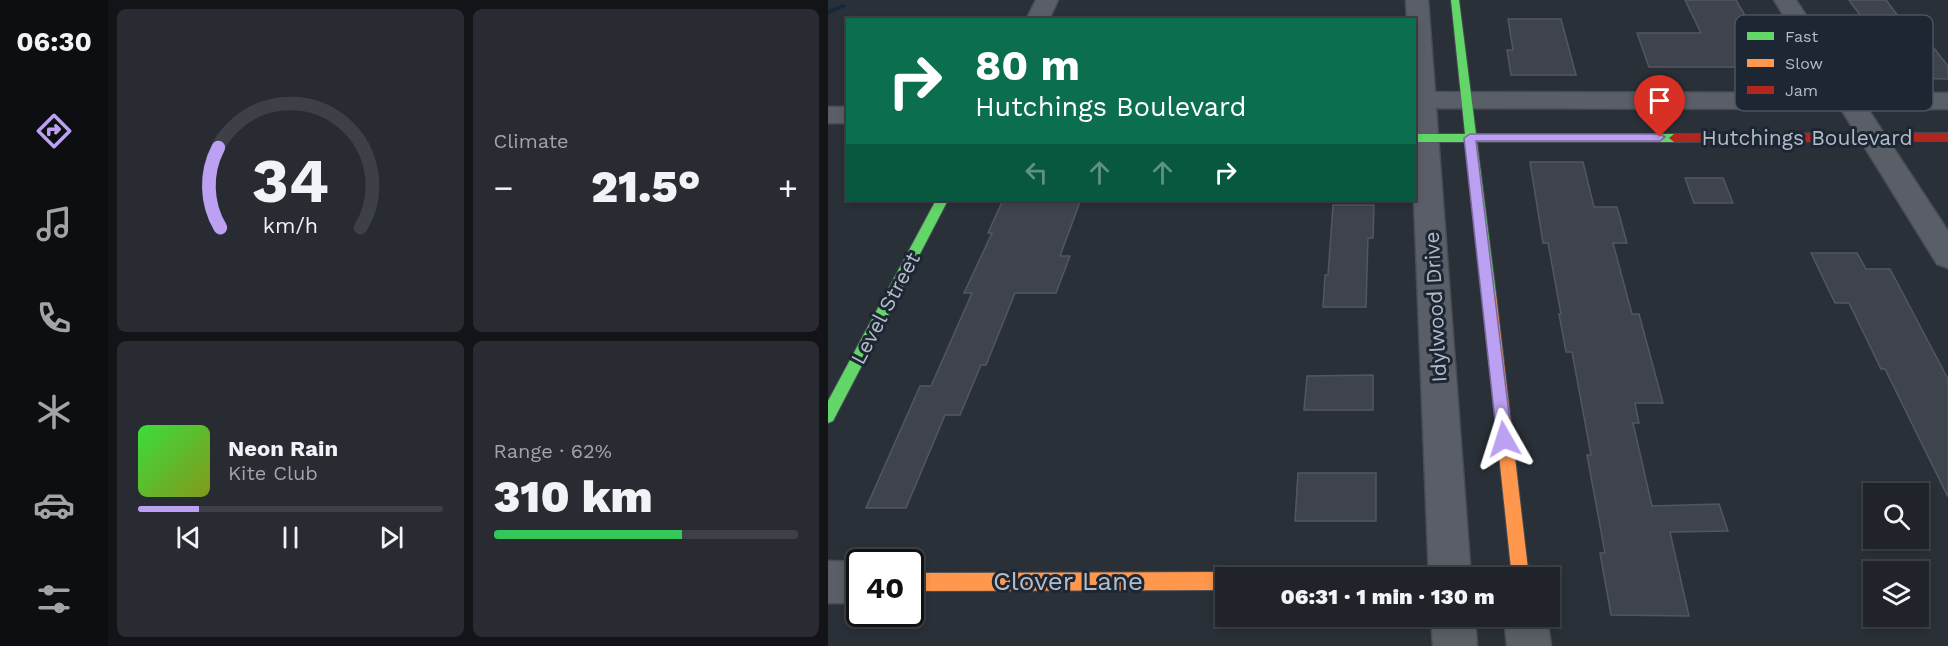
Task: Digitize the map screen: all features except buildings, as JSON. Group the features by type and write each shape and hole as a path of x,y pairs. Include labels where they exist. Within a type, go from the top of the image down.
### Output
{"street":[{"path":"1038,18 1047,0"},
{"name":"Idylwood Drive","path":"1417,0 1420,139 1449,567"},
{"path":"1455,0 1520,567"},
{"path":"1785,0 1795,15"},
{"name":"Hutchings Boulevard","path":"1418,100 1735,101"},
{"path":"1857,111 1948,256"},
{"path":"828,115 846,115"},
{"name":"Hutchings Boulevard","path":"1420,139 1948,137"},
{"name":"Level Street","path":"828,416 941,201"},
{"name":"Clover Lane","path":"924,582 1215,581"},
{"path":"828,582 846,582"},
{"path":"1454,627 1455,646"},
{"path":"1526,627 1528,646"}],"waterway":[{"path":"828,13 843,6"}],"traffic: fast":[{"path":"1455,0 1489,294"},
{"path":"1416,138 1674,138"},
{"path":"828,416 941,201"}],"traffic: slow":[{"path":"1489,294 1520,567"},
{"path":"924,582 1215,581"}],"traffic: jam":[{"path":"1674,138 1948,137"}],"route":[{"path":"1504,439 1470,138 1660,137"}]}
